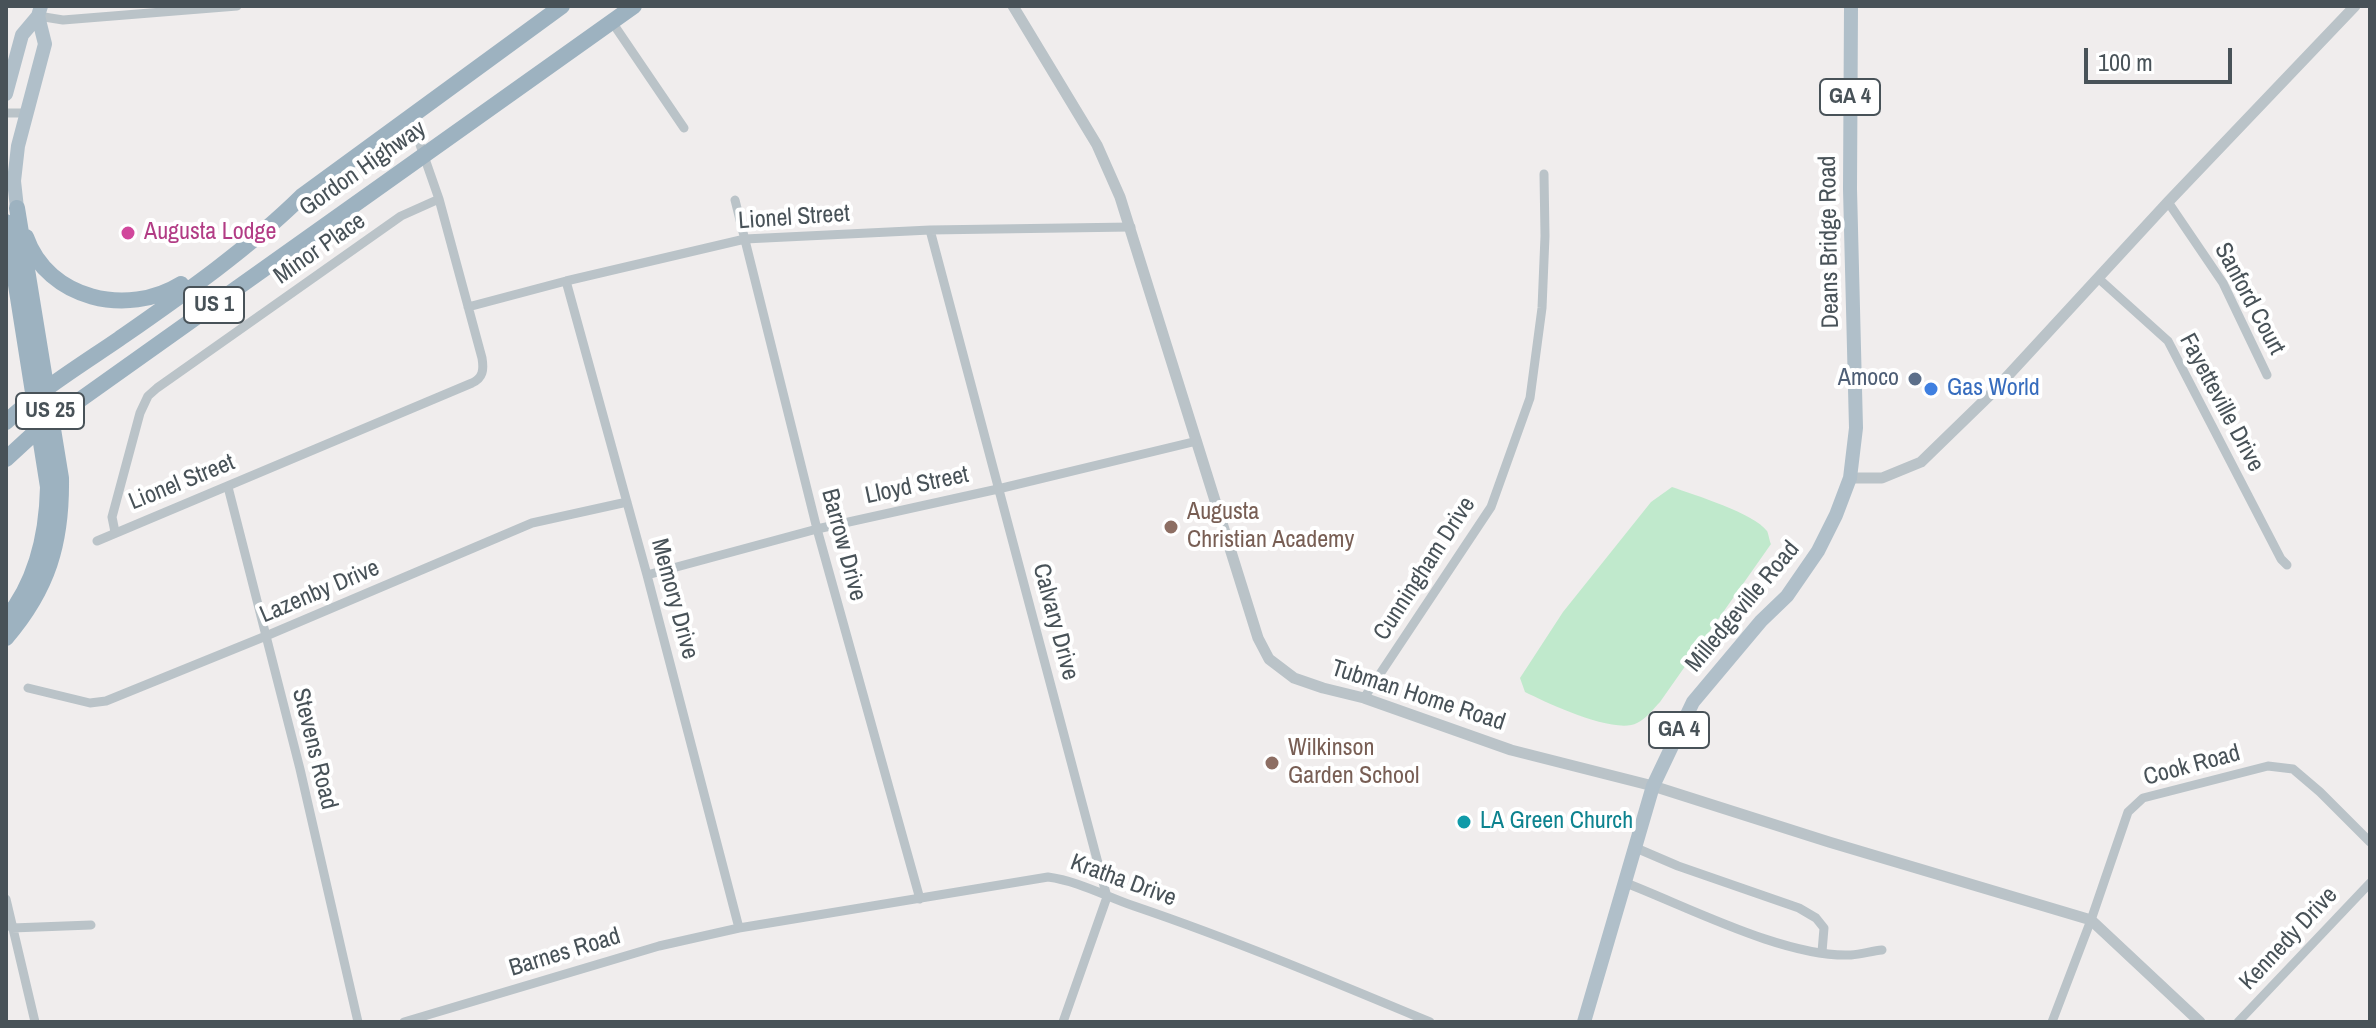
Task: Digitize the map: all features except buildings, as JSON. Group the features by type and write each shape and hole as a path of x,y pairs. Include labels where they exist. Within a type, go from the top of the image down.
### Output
{"highway":[{"name":"Gordon Highway","path":"6,422 223,263 272,225 302,196 562,6"},
{"name":"Gordon Highway","path":"6,459 60,414 634,6"},
{"path":"11,215 37,257 56,277 83,294 102,300 138,301 181,284 302,196"},
{"path":"6,638 32,604 50,567 60,524 11,215"},
{"path":"6,619 32,578 55,483"}],"main road":[{"name":"Deans Bridge Road","path":"1850,478 1856,428 1850,177 1851,6"},
{"path":"6,94 22,35 40,11"},
{"path":"11,215 18,146 45,44 40,11"},
{"name":"Milledgeville Road","path":"1584,1022 1653,786 1693,702 1761,621 1787,596 1818,551 1850,478"}],"street":[{"path":"40,11 63,20 237,6"},
{"name":"Tubman Home Road","path":"1013,6 1097,145 1115,184 1258,638 1269,659 1294,678 1364,698 1511,750 1653,786 2091,920 2200,1022"},
{"path":"1850,478 1882,478 1921,462 1991,394 2355,6"},
{"path":"612,22 684,128"},
{"path":"6,113 27,113"},
{"name":"Lionel Street","path":"97,541 477,381 483,365 439,199 410,116"},
{"name":"Cunningham Drive","path":"1364,698 1491,507 1530,398 1542,308 1544,174"},
{"name":"Minor Place","path":"115,532 112,517 140,413 148,396 401,216 439,199"},
{"name":"Barrow Drive","path":"735,200 817,529 920,899"},
{"name":"Sanford Court","path":"2168,202 2223,283 2267,375"},
{"name":"Lionel Street","path":"468,307 745,239 930,230 1131,227"},
{"name":"Calvary Drive","path":"930,230 1107,897"},
{"name":"Fayetteville Drive","path":"2098,278 2168,341 2281,559 2287,565"},
{"name":"Memory Drive","path":"566,281 739,928"},
{"name":"Lloyd Street","path":"647,575 817,529 1197,441"},
{"name":"Stevens Road","path":"228,487 300,769 358,1022"},
{"name":"Lazenby Drive","path":"28,688 90,703 106,701 532,523 627,502"},
{"name":"Cook Road","path":"2052,1022 2128,812 2143,798 2268,766 2293,769 2370,842"},
{"path":"1636,848 1799,908 1816,918 1824,928 1822,952"},
{"name":"Kratha Drive","path":"739,928 1048,877 1070,880 1430,1022"},
{"path":"1626,883 1743,931 1790,946 1850,955 1882,950"},
{"name":"Kennedy Drive","path":"2238,1022 2370,883"},
{"path":"1063,1022 1107,897"},
{"path":"6,899 35,1022"},
{"path":"12,928 91,925"},
{"name":"Barnes Road","path":"404,1022 423,1020 659,946 739,928"}],"green space":[{"path":"1672,487 1750,518 1767,531 1771,544 1660,702 1637,723 1613,725 1581,716 1525,692 1520,678 1563,612 1651,502"}],"place":[{"name":"Augusta Lodge","path":"128,233"},
{"name":"Amoco","path":"1915,379"},
{"name":"Gas World","path":"1931,389"},
{"name":"Augusta Christian Academy","path":"1171,527"},
{"name":"Wilkinson Garden School","path":"1272,763"},
{"name":"LA Green Church","path":"1464,822"}]}
